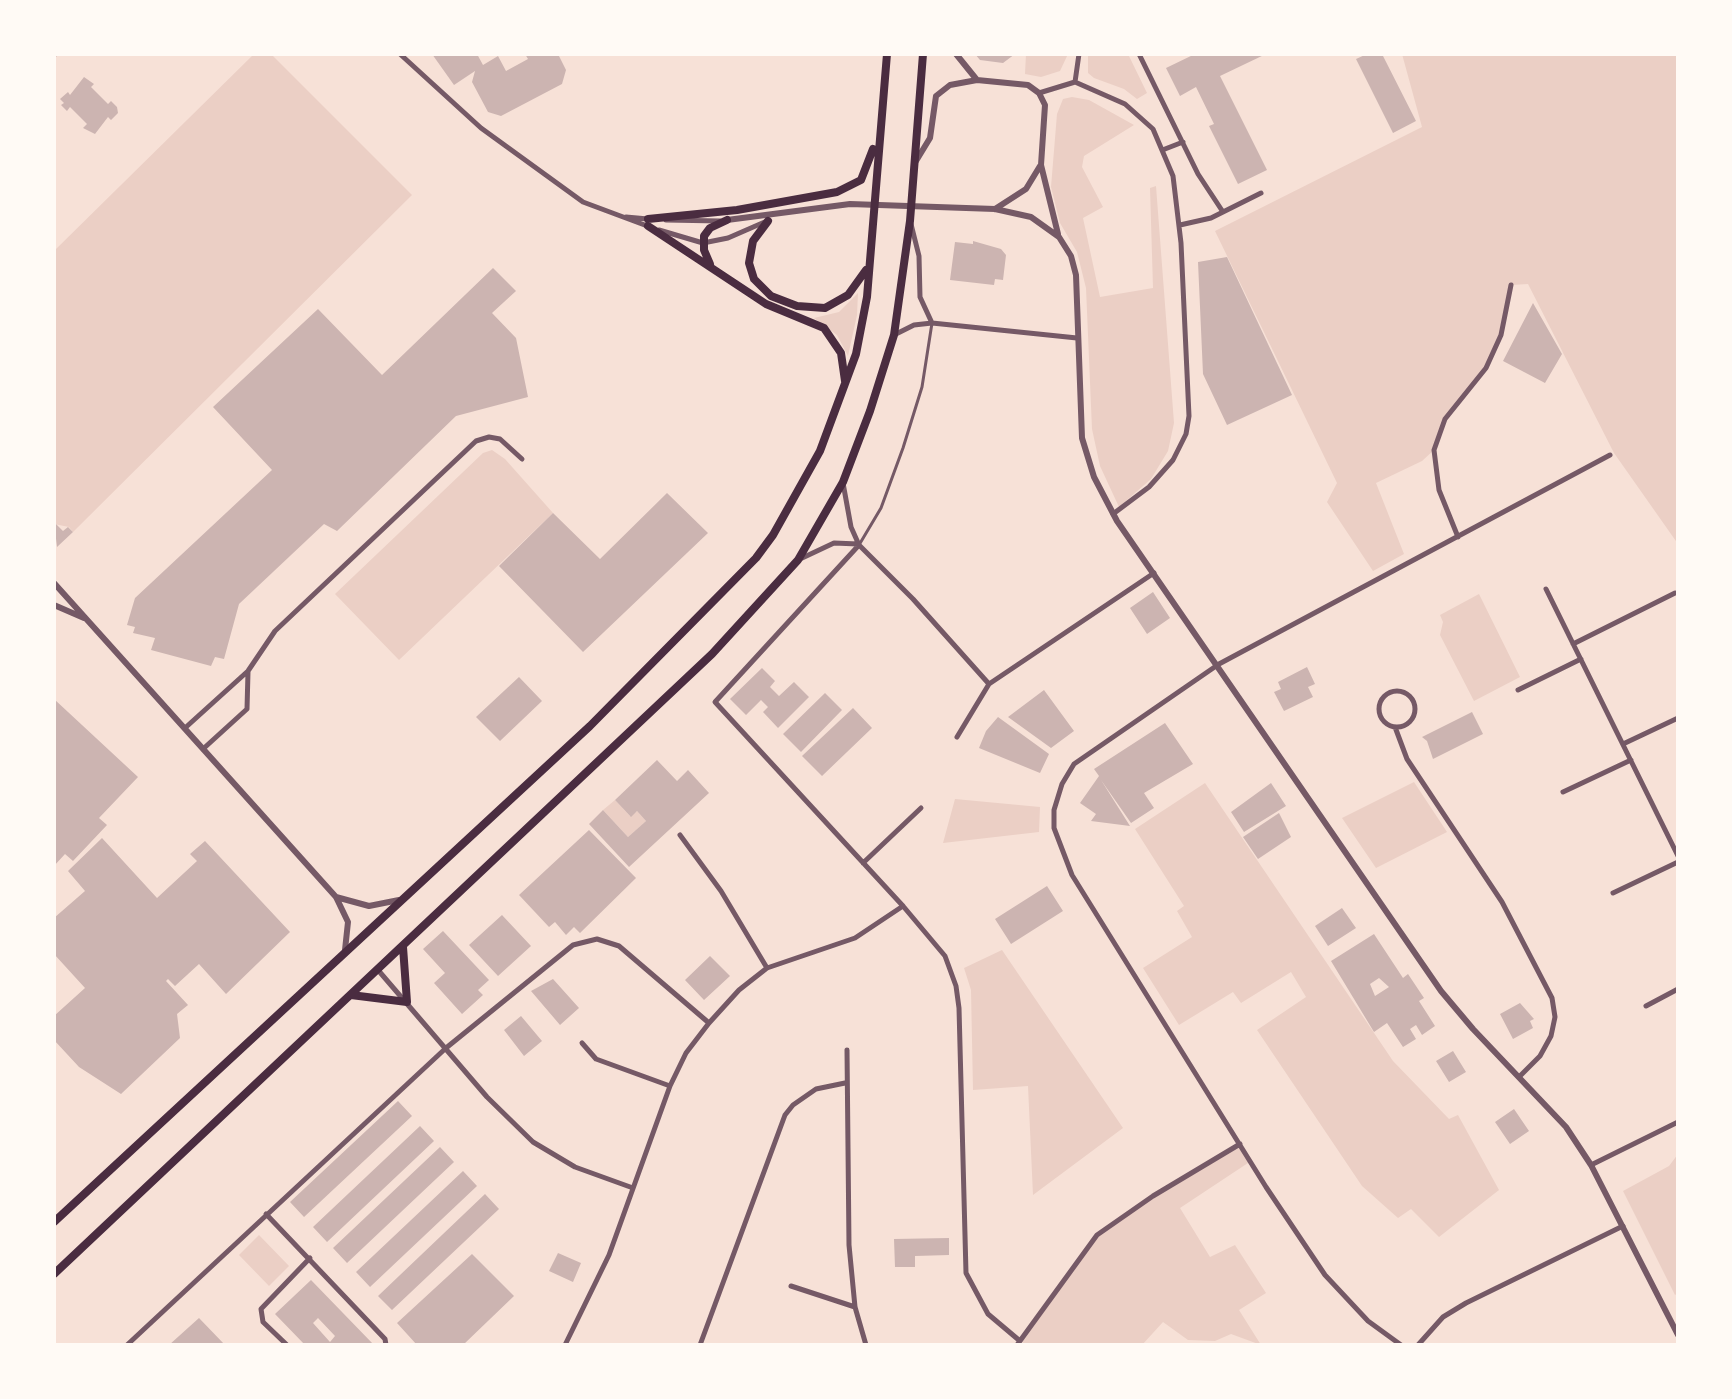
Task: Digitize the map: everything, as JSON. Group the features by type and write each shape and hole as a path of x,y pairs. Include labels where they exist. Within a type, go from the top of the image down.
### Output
{"main road":[{"path":"54,1222 590,726 756,558 788,511 820,451 845,389 863,325 887,54"},
{"path":"54,1274 712,654 798,560 843,482 894,335 910,221 923,54"},
{"path":"648,223 846,190 857,184 868,170 880,117"},
{"path":"713,268 704,254 703,243 710,228 727,220"},
{"path":"768,221 751,248 751,271 765,292 787,303 815,309 834,305 854,289 868,266"},
{"path":"648,223 766,304 824,328 841,353 845,389"},
{"path":"351,995 407,1002 403,947"}],"street":[{"path":"400,54 494,138 583,202 613,215 648,223 703,243 728,238 792,213"},
{"path":"956,54 977,80"},
{"path":"1075,82 1079,54"},
{"path":"1139,54 1198,174 1223,212"},
{"path":"913,166 930,138 936,96 950,85 977,80 1028,85 1039,93 1045,105 1047,121 1041,165 1050,214 1071,256 1076,275 1082,438 1094,477 1113,514 1441,991 1566,1127 1591,1165 1678,1335"},
{"path":"1039,93 1075,82 1125,104 1142,116 1165,149 1173,176 1180,225 1190,399 1186,434 1173,460 1149,487 1113,514"},
{"path":"1165,149 1183,142"},
{"path":"995,209 1026,189 1041,165"},
{"path":"1180,225 1223,212 1261,193"},
{"path":"648,223 727,220 850,204 995,209 1031,217 1059,237"},
{"path":"910,221 919,256 920,297 932,323"},
{"path":"1458,537 1439,490 1434,450 1445,419 1491,357 1501,335 1511,285"},
{"path":"894,335 914,325 932,323 1077,338"},
{"path":"185,728 248,671 275,631 476,441 489,437 500,439 522,459"},
{"path":"1401,1345 1368,1321 1325,1275 1240,1144 1072,875 1054,828 1058,797 1074,764 1219,664 1610,455"},
{"path":"843,482 851,527 859,545 913,599 989,684"},
{"path":"798,560 834,543 859,545"},
{"path":"859,545 715,702 903,906 945,956 956,986 966,1273 988,1314 1018,1343 1097,1235 1153,1196 1240,1144"},
{"path":"957,737 989,684 1154,573"},
{"path":"54,583 336,897 348,922 345,950"},
{"path":"1546,589 1675,844 1678,859 1613,893"},
{"path":"1573,644 1675,593"},
{"path":"54,605 86,619"},
{"path":"1518,690 1581,659"},
{"path":"203,749 247,709 248,671"},
{"path":"1395,727 1407,725 1416,710 1408,694 1397,691 1386,695 1379,706 1384,722 1395,727 1407,759 1502,902 1552,998 1555,1017 1551,1036 1540,1056 1519,1077"},
{"path":"1623,744 1678,718"},
{"path":"1563,792 1631,760"},
{"path":"863,863 921,808"},
{"path":"680,835 721,891 767,968"},
{"path":"336,897 369,906 401,900"},
{"path":"565,1345 609,1255 670,1086 686,1053 709,1023 739,990 767,968 855,938 903,906"},
{"path":"127,1345 446,1048 573,945 597,939 619,946 709,1023"},
{"path":"378,970 487,1097 533,1142 575,1167 633,1188"},
{"path":"1646,1006 1678,989"},
{"path":"582,1043 596,1059 670,1086"},
{"path":"847,1050 849,1245 855,1307 866,1345"},
{"path":"700,1345 785,1115 793,1105 816,1089 845,1083"},
{"path":"1591,1165 1678,1122"},
{"path":"266,1214 385,1339 386,1345"},
{"path":"1418,1345 1443,1317 1466,1303 1623,1226"},
{"path":"287,1345 263,1322 261,1309 310,1258"},
{"path":"791,1286 855,1307"}],"lane":[{"path":"859,545 881,508 903,448 922,387 932,323"}],"shaded area":[{"path":"254,54 271,54 412,195 73,532 69,527 54,524 54,251"},
{"path":"1026,54 1068,54 1060,71 1041,77 1025,74"},
{"path":"1088,54 1128,54 1147,93 1137,99 1124,89 1094,78 1088,73"},
{"path":"1402,54 1678,54 1678,544 1614,453 1528,284 1512,285 1501,335 1486,368 1445,419 1434,450 1422,461 1376,483 1404,554 1373,571 1327,502 1337,483 1215,231 1422,127"},
{"path":"1063,99 1089,100 1134,125 1084,156 1082,167 1103,207 1083,218 1100,297 1153,288 1150,188 1156,186 1174,423 1168,451 1151,479 1119,507 1100,466 1092,429 1086,288 1077,252 1060,223 1051,187 1057,114"},
{"path":"858,293 857,315 848,356 837,335 814,318 839,312"},
{"path":"492,450 505,459 553,513 399,660 335,594 483,453"},
{"path":"1479,594 1520,677 1474,701 1440,635 1443,622 1440,615"},
{"path":"1414,782 1447,832 1376,868 1342,818"},
{"path":"1205,783 1393,1061 1449,1119 1458,1115 1499,1190 1439,1237 1411,1209 1398,1218 1362,1186 1257,1030 1306,997 1291,972 1241,1003 1233,992 1179,1025 1143,968 1192,937 1177,911 1184,906 1135,829"},
{"path":"955,799 1040,807 1039,832 943,843"},
{"path":"615,800 630,816 637,811 646,821 628,837 603,810"},
{"path":"1002,950 1123,1128 1033,1195 1028,1086 973,1090 971,990 964,968"},
{"path":"1240,1144 1251,1161 1180,1208 1210,1257 1235,1245 1266,1293 1239,1310 1261,1345 1231,1334 1215,1341 1188,1340 1163,1322 1142,1345 1027,1345 1020,1341 1097,1235 1153,1196"},
{"path":"1678,1154 1678,1293 1675,1295 1623,1191 1669,1166"},
{"path":"259,1235 289,1266 269,1286 239,1255"}],"building":[{"path":"432,54 477,54 483,65 498,56 506,71 528,59 525,54 558,54 566,70 562,84 501,116 488,112 472,82 475,71 454,85"},
{"path":"975,54 1015,54 1003,63 980,60"},
{"path":"1195,54 1266,54 1220,76 1267,170 1238,184 1209,126 1214,124 1196,87 1180,96 1166,68"},
{"path":"1367,54 1382,54 1416,121 1393,133 1356,59"},
{"path":"84,77 94,84 91,87 108,104 111,101 117,107 118,113 111,120 108,117 95,134 83,128 87,124 70,107 67,111 61,105 64,103 60,99 68,92 70,95"},
{"path":"973,241 1001,249 1006,255 1003,280 995,279 994,285 950,280 955,242 973,244"},
{"path":"1227,257 1292,395 1227,425 1203,374 1198,262"},
{"path":"493,268 516,291 492,313 516,338 528,397 456,416 337,531 324,524 239,604 224,659 215,657 211,666 151,650 155,638 133,633 135,627 127,625 135,598 272,470 213,407 318,309 382,375"},
{"path":"1533,303 1562,354 1545,383 1503,361"},
{"path":"667,493 708,533 583,652 499,566 553,513 600,559"},
{"path":"54,522 63,531 68,527 73,532 57,547"},
{"path":"1153,592 1170,618 1147,634 1130,608"},
{"path":"1307,667 1315,684 1308,687 1313,697 1284,711 1274,692 1281,689 1278,682"},
{"path":"762,668 775,681 770,687 779,696 794,682 809,697 778,728 763,712 768,707 761,700 746,715 730,699"},
{"path":"519,677 542,701 500,741 476,717"},
{"path":"1044,690 1074,731 1051,748 1008,717"},
{"path":"825,693 842,710 801,752 783,734"},
{"path":"54,699 138,777 99,818 107,825 73,861 65,854 54,866"},
{"path":"853,708 872,728 822,776 802,756"},
{"path":"1472,712 1483,734 1433,759 1427,741 1422,737"},
{"path":"998,717 1049,754 1040,773 979,748 986,731"},
{"path":"1165,723 1193,764 1144,793 1154,808 1131,823 1101,780 1130,826 1091,821 1096,814 1080,803 1099,776 1094,769"},
{"path":"657,760 677,781 688,770 709,793 629,867 589,824 603,810 628,837 646,821 637,811 631,817 615,800"},
{"path":"1271,783 1286,806 1244,832 1231,812"},
{"path":"1279,813 1291,837 1258,859 1243,837"},
{"path":"589,830 636,878 580,933 574,927 566,935 555,922 549,927 519,895"},
{"path":"102,838 157,898 197,861 190,854 205,841 290,932 226,994 199,964 175,986 168,979 166,981 188,1005 177,1014 180,1038 121,1094 79,1067 54,1040 54,1016 85,988 54,954 54,918 85,891 68,871"},
{"path":"1047,886 1063,911 1011,944 995,919"},
{"path":"1342,908 1356,928 1328,946 1315,926"},
{"path":"502,915 531,946 498,976 469,945"},
{"path":"443,931 489,980 478,990 483,995 462,1014 434,983 445,973 423,949"},
{"path":"1374,934 1403,978 1408,974 1424,998 1419,1001 1435,1026 1422,1035 1416,1025 1410,1029 1416,1039 1403,1047 1387,1023 1374,1032 1331,961","holes":["1379,978 1389,987 1375,996 1370,984"]},
{"path":"710,956 730,976 704,1000 685,980"},
{"path":"553,979 579,1008 560,1025 531,991"},
{"path":"1520,1003 1534,1019 1530,1021 1533,1028 1513,1039 1500,1014"},
{"path":"521,1016 542,1041 524,1056 504,1030"},
{"path":"1453,1051 1466,1072 1449,1082 1436,1061"},
{"path":"398,1101 412,1116 304,1217 290,1202"},
{"path":"1514,1109 1529,1131 1510,1144 1495,1122"},
{"path":"420,1126 434,1141 327,1242 313,1227"},
{"path":"440,1147 454,1162 347,1263 333,1248"},
{"path":"463,1171 477,1186 370,1287 356,1272"},
{"path":"485,1194 499,1209 392,1310 378,1296"},
{"path":"949,1238 949,1255 915,1256 915,1267 895,1267 894,1239"},
{"path":"558,1253 581,1263 573,1282 549,1271"},
{"path":"472,1254 514,1296 463,1345 417,1345 397,1323"},
{"path":"311,1280 374,1345 305,1345 275,1314","holes":["318,1318 335,1336 330,1342 313,1323"]},
{"path":"199,1318 225,1345 169,1345"}]}
